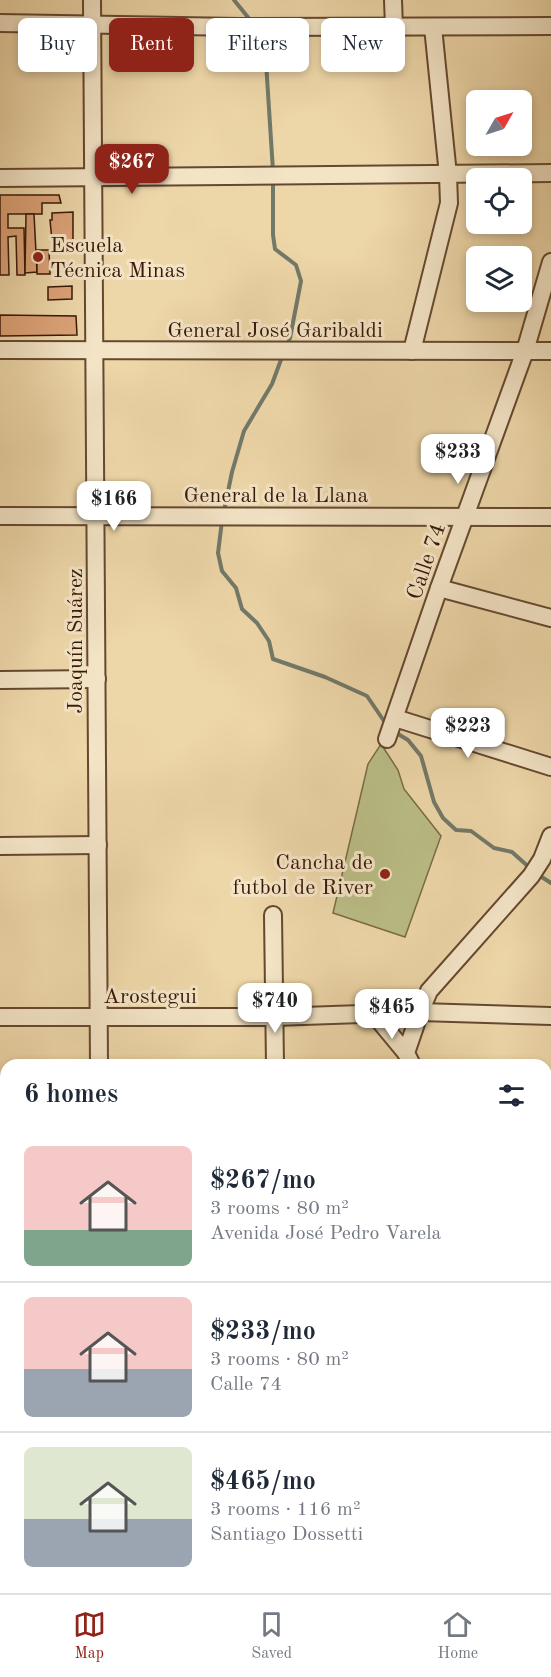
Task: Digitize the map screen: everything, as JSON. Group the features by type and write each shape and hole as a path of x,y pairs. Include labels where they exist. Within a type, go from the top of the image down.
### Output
{"street":[{"name":"Joaquín Suárez","path":"92,0 92,18"},
{"path":"393,0 394,18"},
{"path":"0,23 18,23"},
{"path":"97,25 321,26"},
{"path":"405,27 551,26"},
{"path":"412,351 449,203 434,27"},
{"name":"Joaquín Suárez","path":"92,72 99,1059"},
{"path":"0,178 551,173"},
{"name":"Calle 74","path":"551,262 525,351 464,517 391,728 551,767"},
{"name":"General José Garibaldi","path":"0,350 551,351"},
{"name":"General de la Llana","path":"0,516 551,517"},
{"path":"439,588 551,618"},
{"path":"0,680 97,679"},
{"path":"409,1059 420,1012 429,991 531,876 542,859 551,836"},
{"path":"0,846 98,845"},
{"path":"273,915 275,1059"},
{"name":"Arostegui","path":"0,1017 274,1017 420,1012 551,1016"},
{"path":"373,1013 409,1059"}],"green space":[{"name":"Cancha de futbol de River","path":"381,744 398,770 404,789 441,836 405,937 333,913 368,764"}],"building":[{"path":"0,195 59,195 61,203 42,203 42,214 8,214 8,228 24,228 25,275 17,275 16,236 8,237 9,275 0,275"},
{"path":"73,212 73,240 52,241 50,220 52,220 52,213"},
{"path":"26,214 34,214 37,272 25,273"},
{"path":"37,250 49,250 50,274 37,274"},
{"path":"72,286 72,299 48,300 48,287"},
{"path":"0,315 76,316 77,335 0,336"}],"waterway":[{"path":"234,0 249,18"},
{"path":"267,72 273,171"},
{"path":"273,181 275,249 296,265 301,281 290,338 286,347"},
{"path":"224,511 244,431 272,384 282,357"},
{"path":"222,521 218,553 222,571 236,588 242,609 257,623 269,641 273,659 325,677 367,696 386,724"},
{"path":"393,731 408,740 421,756 434,802 443,818 456,830 471,831 494,848 512,852 531,869"},
{"path":"537,874 551,883"}],"place":[{"name":"Escuela Técnica Minas","path":"38,257"},
{"name":"Cancha de futbol de River","path":"385,874"}]}
